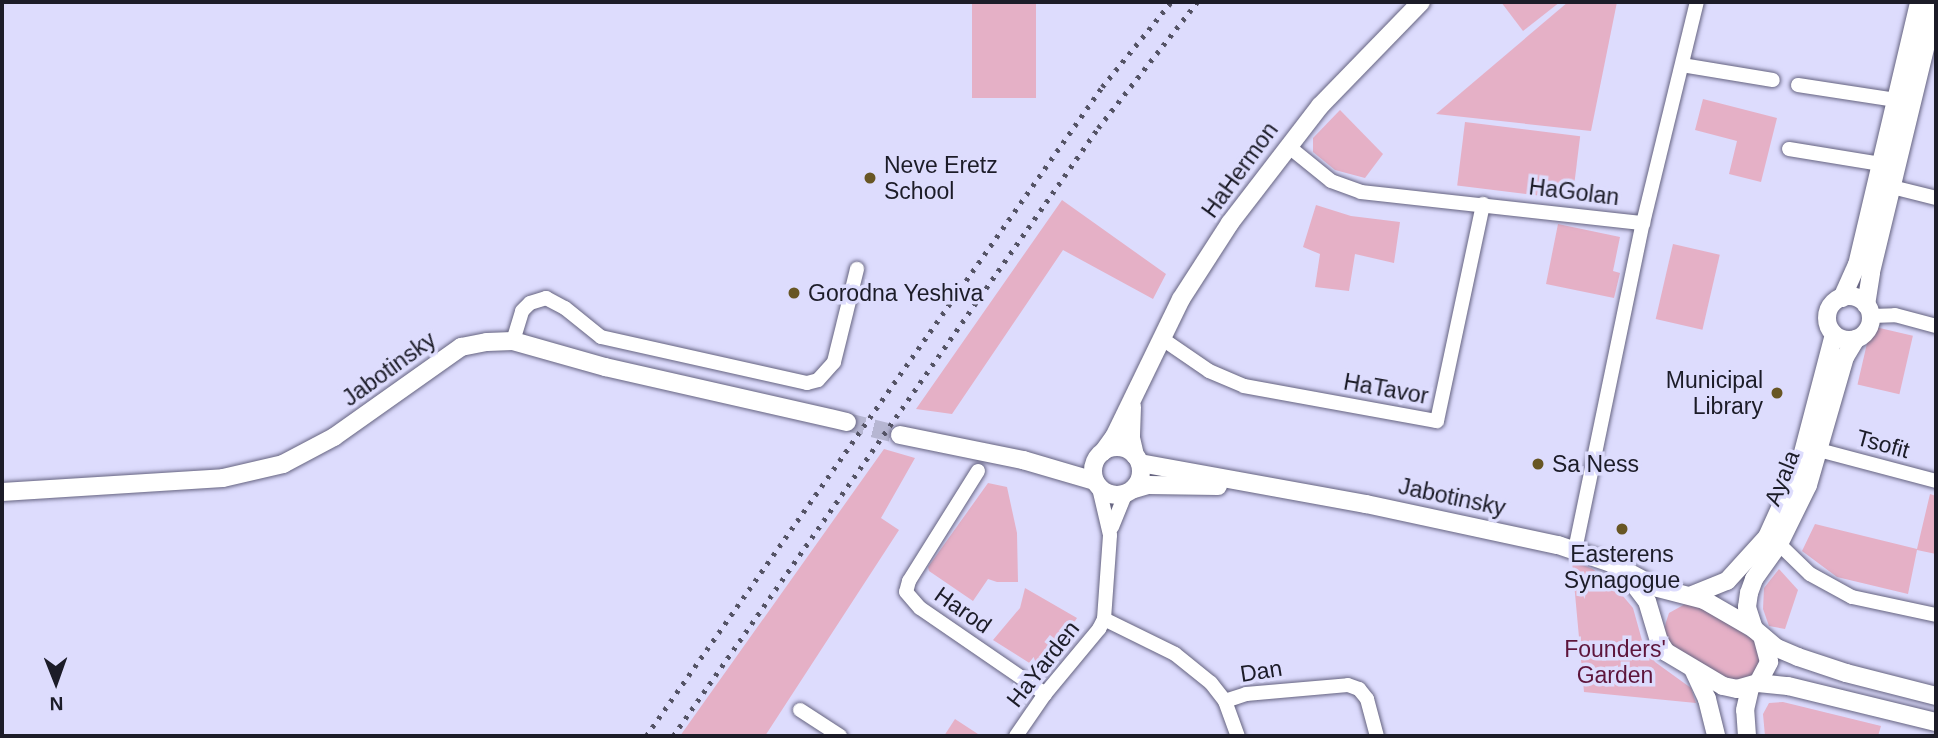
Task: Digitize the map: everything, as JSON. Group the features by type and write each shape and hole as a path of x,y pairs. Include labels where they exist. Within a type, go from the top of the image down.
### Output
{"street":[{"name":"HaHermon","path":"1100,455 1114,437 1181,299 1230,223 1329,96 1420,2"},
{"name":"HaGolan","path":"1288,146 1331,181 1361,192 1643,223 1697,2"},
{"path":"1919,2 1857,265 1842,298 1833,304 1828,316 1834,334 1844,340 1856,339 1869,328 1869,310 1892,187 1930,61 1936,4"},
{"path":"1682,65 1773,80"},
{"path":"1798,85 1896,100"},
{"path":"1789,149 1881,164"},
{"path":"1892,187 1936,198"},
{"name":"HaTavor","path":"1161,338 1209,371 1244,386 1437,421 1483,204"},
{"path":"1575,550 1643,223"},
{"path":"513,341 522,311 530,303 546,298 565,308 601,337 807,383 818,380 834,362 857,269"},
{"path":"1842,298 1855,298 1869,310 1936,326"},
{"name":"Ayala","path":"1655,630 1661,607 1673,598 1727,581 1767,537 1798,472 1832,352 1834,334"},
{"name":"Ayala","path":"1746,736 1745,710 1754,685 1769,662 1747,607 1749,593 1754,579 1779,544 1808,485 1845,357 1856,339"},
{"name":"Jabotinsky","path":"2,492 223,478 272,467 334,437 461,347 487,342 513,341 618,370 846,422"},
{"name":"HaHermon","path":"1134,393 1130,438 1137,459"},
{"path":"900,435 1023,460 1097,485 1111,495 1129,491 1140,476 1137,459 1116,447 1100,455 1062,461 1023,460"},
{"name":"Tsofit","path":"1819,450 1936,481"},
{"path":"1097,485 1094,465 1100,455"},
{"name":"Jabotinsky","path":"1137,459 1494,530 1575,550 1611,563 1658,589 1688,595 1758,633 1777,648 1818,664 1936,696"},
{"name":"Harod","path":"978,471 909,581 906,592 913,603 1045,694"},
{"name":"HaYarden","path":"1016,736 1104,619 1110,535 1097,485"},
{"name":"Jabotinsky","path":"1129,491 1166,485 1281,487"},
{"name":"HaYarden","path":"1110,535 1129,491"},
{"path":"1779,544 1810,574 1852,597 1936,615"},
{"name":"Jabotinsky","path":"1611,563 1625,573 1647,601 1655,630 1666,652 1723,686 1788,686 1936,722"},
{"name":"Dan","path":"1104,619 1190,665 1225,701 1246,694 1348,685 1359,689 1367,699 1377,736"},
{"path":"1693,669 1707,699 1716,736"},
{"path":"1225,701 1238,736"},
{"path":"800,710 840,736"}],"green space":[{"path":"972,2 1036,2 1036,98 972,98"},
{"path":"1501,2 1560,2 1523,31"},
{"path":"1568,2 1617,2 1591,131 1436,114"},
{"path":"1703,99 1777,118 1761,182 1729,174 1737,141 1695,130"},
{"path":"1340,110 1383,154 1365,178 1335,170 1313,152 1313,138"},
{"path":"1465,122 1580,136 1572,200 1457,186"},
{"path":"1062,200 1166,274 1153,299 1063,250 952,414 916,409"},
{"path":"1316,205 1351,216 1400,222 1394,263 1355,254 1349,291 1315,287 1320,254 1303,247"},
{"path":"1558,224 1620,237 1613,271 1620,273 1614,298 1546,284"},
{"path":"1673,244 1720,255 1702,330 1656,319"},
{"path":"1871,326 1913,336 1899,394 1858,384"},
{"path":"884,449 915,458 881,518 899,530 765,736 680,736"},
{"path":"988,483 1007,487 1017,533 1018,582 988,579 973,601 929,571 928,567"},
{"path":"1930,494 1936,496 1936,554 1917,550 1908,594 1837,577 1802,551 1815,524 1917,549"},
{"name":"Founders' Garden","path":"1572,561 1593,569 1617,589 1633,608 1643,644 1655,662 1691,688 1696,703 1584,692"},
{"path":"1779,569 1798,590 1785,629 1769,626 1763,609 1764,588"},
{"path":"1025,588 1077,618 1042,671 993,640 1020,608"},
{"path":"1687,603 1702,607 1757,642 1763,663 1749,682 1728,680 1673,648 1664,631 1666,622 1669,613"},
{"path":"1783,702 1881,726 1878,736 1765,736 1763,714 1769,703"},
{"path":"955,719 981,736 944,736"}],"tunnel":[{"path":"847,422 900,435"}],"railway":[{"path":"646,736 1102,87 1171,2"},
{"path":"673,736 1098,128 1197,2"}],"place":[{"name":"Neve Eretz School","path":"870,178"},
{"name":"Gorodna Yeshiva","path":"794,293"},
{"name":"Municipal Library","path":"1777,393"},
{"name":"Sa Ness","path":"1538,464"},
{"name":"Easterens Synagogue","path":"1622,529"}]}
